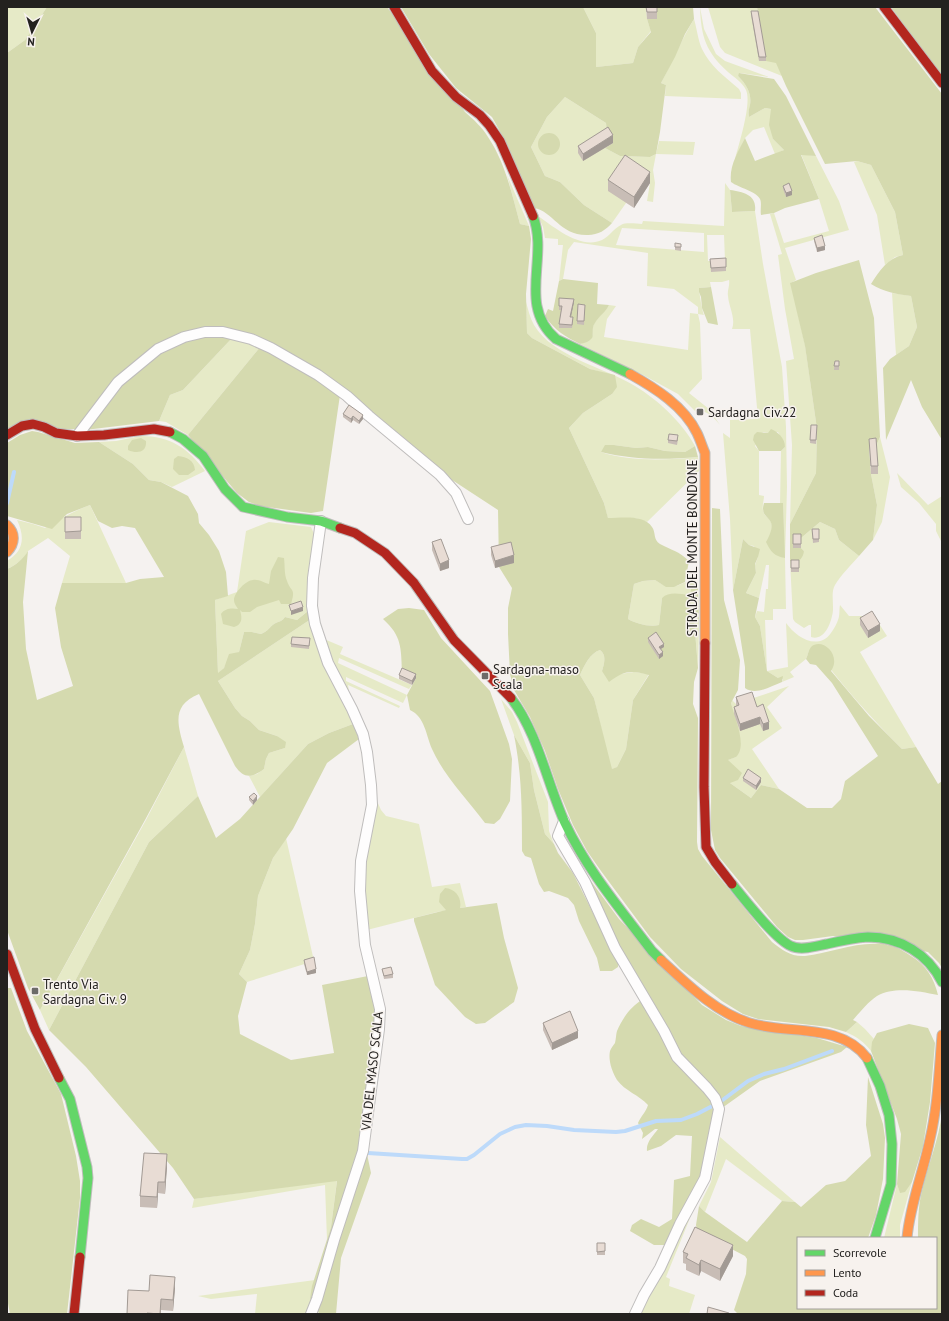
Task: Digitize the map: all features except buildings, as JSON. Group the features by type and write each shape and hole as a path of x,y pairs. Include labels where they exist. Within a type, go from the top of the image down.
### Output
{"street":[{"name":"STRADA DEL MONTE BONDONE","path":"394,7 432,71 456,97 480,115 500,141 532,213 537,230 538,254 535,300 538,314 548,332 556,340 627,372 656,390 677,406 692,424 703,445 705,452 706,509 704,787 706,847 708,854 781,940 790,946 800,948 853,939 886,939 907,946 926,959 934,968 942,982"},
{"path":"884,7 942,83"},
{"path":"77,436 118,382 158,349 184,337 205,332 223,332 251,339 271,348 318,375 347,396 440,475 456,493 468,519"},
{"path":"7,435 22,426 33,424 44,427 56,433 77,436 104,435 154,429 170,432 183,439 203,456 225,489 243,507 260,512 321,521 355,532 385,553 414,583 454,640 507,693 520,710 573,840 605,889 652,951 675,974 723,1011 748,1023 839,1037 858,1047 867,1057 880,1086 889,1115 892,1144 891,1184 875,1237"},
{"name":"VIA DEL MASO SCALA","path":"311,1314 363,1151 379,1029 380,1009 365,945 360,891 362,861 372,805 367,752 363,734 352,709 328,664 315,624 312,606 313,578 321,521"},
{"path":"7,525 12,530 14,537 13,544 7,552"},
{"path":"564,821 558,836 586,882 615,948 664,1031 677,1057 707,1088 715,1098 719,1109 705,1178 635,1314"},
{"path":"7,954 35,1030 70,1099 87,1167 88,1178 74,1314"},
{"path":"907,1237 908,1220 932,1133 942,1034"}],"green space":[{"path":"7,7 47,7 25,40 7,53"},
{"path":"47,7 387,7 465,112 474,120 488,137 499,157 511,190 520,224 529,226 531,239 526,294 527,333 532,338 590,369 615,375 617,387 612,394 583,413 569,428 604,503 608,518 626,517 644,520 652,527 655,538 660,544 678,553 689,561 685,582 674,587 666,587 655,580 643,581 634,584 628,619 643,625 659,625 662,598 668,594 689,595 694,619 698,668 694,682 693,704 698,718 698,849 702,856 772,942 783,950 791,954 805,956 861,945 884,944 895,947 916,960 929,972 938,995 907,990 884,993 874,998 864,1007 853,1020 857,1022 846,1032 829,1027 758,1019 743,1014 722,1001 681,969 650,937 587,851 573,825 558,789 545,751 530,717 514,690 510,674 508,634 508,608 512,588 499,567 498,510 446,476 402,437 338,385 224,329 157,346 76,429 7,429 7,53 25,40","holes":["600,650 604,654 604,665 602,671 609,682 628,672 637,672 649,675 633,700 626,749 617,767 612,769 594,698 580,675 590,657"]},
{"path":"401,7 583,7 596,33 596,67 633,63 638,47 651,32 647,19 657,19 657,7 693,7 694,19 661,83 666,85 656,154 650,157 620,156 605,148 613,143 607,134 606,123 565,97 547,117 531,147 545,176 560,182 584,205 612,223 610,226 602,232 595,234 578,234 570,232 541,210 534,208 508,146 492,117 456,88 429,54"},
{"path":"583,7 646,7 647,19 651,31 638,47 633,63 596,67 596,33"},
{"path":"700,7 704,29 716,54 725,61 769,77 740,73 738,76 744,82 749,93 749,117 765,108 771,109 773,139 784,150 775,154 764,127 753,130 745,138 735,159 746,114 746,90 738,80 714,58 710,51 703,35"},
{"path":"708,7 757,7 758,14 782,76 725,53 720,47"},
{"path":"757,7 875,7 942,94 942,440 922,407 911,380 886,440 883,368 890,359 909,346 917,327 911,296 890,292 871,284 888,262 903,255 895,212 871,165 857,161 825,164 776,63 766,61"},
{"path":"891,7 942,7 942,77"},
{"path":"694,19 699,42 705,55 718,71 739,89 741,99 665,96 666,85 661,83"},
{"path":"739,73 774,79 786,96 816,156 801,155 819,199 785,208 774,213 761,215 761,201 758,196 731,182 731,170 745,138 755,161 784,150 773,139 769,125 771,109 765,108 749,117 750,97 744,82 738,76"},
{"path":"565,97 606,123 607,134 613,143 605,148 620,156 650,157 656,154 653,170 655,183 653,202 647,201 650,183 626,203 612,223 584,205 560,182 545,176 531,147 547,117"},
{"path":"549,133 557,136 560,144 557,152 549,155 541,152 538,144 541,136"},
{"path":"659,141 695,142 693,155 656,154"},
{"path":"801,154 816,156 839,201 849,230 785,248 796,280 791,283 805,345 817,429 816,473 790,524 792,445 786,361 794,359 785,309 778,255 782,254 770,214 774,213 784,243 829,231 819,199"},
{"path":"857,161 871,165 895,212 903,255 895,257 885,265 877,215 854,162"},
{"path":"507,175 529,226 520,224"},
{"path":"725,183 730,190 732,212 755,211 782,367 786,427 786,609 773,609 773,620 765,620 767,671 760,626 755,617 757,611 764,612 766,589 768,589 769,565 766,565 759,598 746,593 756,573 755,565 758,557 754,546 749,545 743,539 733,590 730,519 723,433 730,438 730,420 758,419 750,329 732,329 733,317 728,294 729,280 722,282 710,282 711,287 699,288 704,315 698,314 698,307 674,289 647,286 648,253 574,242 568,250 563,279 559,281 563,245 558,245 558,239 545,238 543,227 538,216 568,236 585,242 602,240 618,226 623,224 642,224 643,221 724,226","holes":["622,228 704,233 704,252 616,245","707,235 724,235 725,260 708,261","763,432 778,432 785,447 781,451 780,504 783,503 784,558 771,534 771,521 763,510 764,496 759,495 759,451 755,446"]},
{"path":"730,190 745,193 752,198 754,201 755,211 732,212"},
{"path":"859,260 874,318 880,437 876,446 869,447 871,474 877,505 873,540 859,556 839,540 835,529 820,522 801,538 793,548 801,548 804,551 801,559 793,563 790,561 790,524 816,473 817,429 805,346 790,283 816,273"},
{"path":"563,279 598,283 597,304 609,305 594,325 592,338 585,343 580,344 565,336 552,325 545,316 548,309 553,311 559,281"},
{"path":"711,287 718,325 708,323 702,308 699,292 699,288"},
{"path":"892,293 911,296 917,327 909,346 896,355"},
{"path":"526,302 534,325 553,345 580,360 623,379 644,392 669,412 690,437 695,446 685,452 665,451 648,447 636,448 614,445 601,452 637,459 674,459 698,457 699,471 647,522 635,518 608,519 604,503 569,428 583,413 612,394 615,376 590,369 532,338 527,333"},
{"path":"609,305 616,306 607,319 604,337 688,350 690,313 698,314 700,323 702,379 689,393 709,409 720,425 707,413 696,412 678,394 580,344 593,335 592,330 595,322"},
{"path":"205,334 233,337 183,390 170,395 159,421 85,430 121,382 161,350"},
{"path":"233,337 261,346 188,435 166,422 159,421 170,395 183,390"},
{"path":"261,346 308,372 340,395 323,511 311,513 260,506 249,502 237,493 188,435"},
{"path":"771,429 781,436 785,447 781,451 759,451 753,440 754,435 757,432 768,433"},
{"path":"32,431 75,443 99,442 133,464 149,480 161,482 188,496 198,514 199,523 219,551 226,572 228,596 215,600 218,673 224,668 229,654 239,652 244,632 261,634 266,632 274,624 283,620 285,617 297,620 308,611 311,619 218,681 235,708 242,716 250,721 259,730 277,736 286,742 285,748 269,753 264,769 260,772 248,776 238,770 199,694 190,698 184,704 179,716 179,723 184,747 40,1010 28,988 7,930 7,569 19,562 28,551 23,602 26,649 37,700 73,686 61,647 55,608 62,583 126,583 140,579 164,577 135,528 122,526 112,528 98,521 90,505 67,514 52,529 7,516 7,443 20,435"},
{"path":"141,436 161,438 178,445 192,456 205,471 172,487 161,482 149,480 133,464 99,442 116,441"},
{"path":"880,437 890,477 882,522 873,540 877,505 871,474 878,473 876,446"},
{"path":"141,438 146,441 146,445 141,452 128,450 128,446 132,440"},
{"path":"605,445 636,448 648,447 665,451 685,452 695,446 698,457 661,459 625,457 601,452"},
{"path":"178,456 192,461 195,470 188,475 179,475 173,469 174,459"},
{"path":"897,473 928,505 942,496 942,543 936,531 936,524 919,503 901,487"},
{"path":"764,503 783,503 785,558 773,553 766,542 772,526 771,522 764,513"},
{"path":"90,505 126,583 62,583 70,556 48,538 28,551 24,558 7,569 7,561 17,553 20,548 22,538 20,526 17,520 45,528"},
{"path":"712,508 720,509 724,600 740,660 738,690 731,703 739,731 741,746 736,757 728,760 742,773 738,780 730,783 751,798 761,785 779,789 807,808 832,808 841,799 845,781 878,756 832,683 816,665 810,664 806,659 811,647 820,644 825,646 829,649 834,659 834,665 831,671 869,716 902,749 916,747 938,784 942,781 942,968 928,952 833,936 803,940 795,940 788,937 777,927 715,850 711,830"},
{"path":"269,522 311,527 315,536 309,610 297,620 285,617 283,620 274,624 266,632 261,634 244,632 239,652 229,658 224,668 218,674 215,600 237,592 246,531"},
{"path":"820,522 835,529 839,540 859,556 835,585 833,592 833,612 830,624 822,635 815,638 811,637 811,625 804,628 793,619 790,561 793,563 804,551 801,548 801,538"},
{"path":"743,539 749,545 760,549 755,564 756,573 746,593 759,598 755,617 760,626 767,671 778,678 783,676 782,682 759,691 745,688 745,667 733,590"},
{"path":"278,557 284,558 286,578 293,592 291,604 281,604 279,600 257,607 250,612 242,612 240,610 241,618 237,626 234,627 223,624 221,614 227,610 238,609 234,603 234,600 238,591 244,584 255,580 269,584 271,571"},
{"path":"655,580 663,585 669,586 689,582 699,625 698,668 694,619 689,595 662,598 659,625 643,625 628,619 634,584 643,581"},
{"path":"689,582 698,583 699,625"},
{"path":"840,605 849,616 874,616 887,636 860,652 916,747 902,749 878,725 813,646 806,659 790,672 794,677 782,682 783,679 778,678 767,671 788,667 786,623 802,638 818,641 825,639 834,628 839,618"},
{"path":"409,608 424,610 441,638 490,691 509,744 512,759 510,801 500,819 494,824 485,823 449,778 432,749 422,722 415,713 410,710 407,695 416,678 402,672 401,649 397,637 394,631 383,619 398,609"},
{"path":"311,619 353,724 329,733 308,744 260,797 249,776 257,774 264,769 269,753 285,748 277,736 259,730 250,721 242,716 235,708 218,681"},
{"path":"324,639 343,647 340,654 412,685 409,689 339,658 338,663 407,695 403,703 346,677 346,681 400,706 399,708 348,685 349,691 344,688 338,678"},
{"path":"600,650 604,654 602,671 620,674 634,672 649,674 633,700 626,749 617,767 611,770 594,698 580,675 590,657"},
{"path":"789,686 767,707 782,728 752,749 779,789 761,785 751,798 730,783 727,760 736,757 734,715 731,703 732,700 736,704"},
{"path":"501,699 512,712 517,722 548,802 549,831 554,844 545,834 534,790 530,763 514,735"},
{"path":"353,724 359,739 327,763 293,829 273,858 258,896 250,950 239,974 247,982 238,1016 240,1034 291,1060 334,1053 322,985 368,976 375,1005 376,1029 359,1151 312,1304 310,1298 312,1286 331,1227 337,1181 194,1199 173,1168 86,1067 49,1030 149,842 198,796 216,838 240,819 308,744 329,733"},
{"path":"514,735 530,763 534,790 545,834 554,844 558,853 573,873 618,963 618,967 612,971 600,971 597,958 579,921 574,905 568,898 549,891 544,892 539,884 531,858 525,856 522,851 522,807 517,750"},
{"path":"184,747 198,796 149,842 49,1030 40,1010 146,820"},
{"path":"376,799 381,810 386,816 419,824 432,887 460,883 466,907 437,912 367,930 363,879"},
{"path":"286,838 314,961 247,982 239,974 250,950 258,896 273,858"},
{"path":"585,873 619,919 702,1005 726,1020 741,1026 817,1038 847,1047 841,1052 760,1081 722,1108 682,1058 615,940"},
{"path":"445,888 455,892 460,901 460,908 497,903 504,938 518,988 514,1002 485,1023 476,1024 465,1017 435,985 414,921 414,918 446,910 439,902 440,894"},
{"path":"7,988 11,988 27,1031 61,1094 76,1156 80,1181 80,1198 67,1314 10,1314 7,1298"},
{"path":"642,1000 711,1100 715,1110 704,1174 667,1245 654,1245 630,1231 632,1225 641,1219 659,1227 672,1219 674,1180 690,1176 692,1136 676,1135 661,1146 647,1151 649,1142 658,1129 655,1129 642,1139 643,1133 638,1123 648,1105 620,1084 612,1070 610,1062 610,1051 615,1043 617,1031 621,1022 627,1013"},
{"path":"857,1022 874,1039 871,1051 860,1040 846,1032"},
{"path":"909,1024 928,1028 935,1043 930,1102 923,1146 912,1182 905,1192 900,1193 897,1184 901,1134 897,1119 871,1051 872,1042 877,1033"},
{"path":"868,1077 883,1124 885,1138 883,1179 876,1215 868,1237 797,1237 797,1309 937,1309 937,1237 918,1237 918,1220 924,1181 942,1113 942,1314 738,1314 734,1310 746,1274 747,1259 745,1256 697,1231 696,1225 699,1206 747,1242 782,1201 795,1202 801,1207 826,1185 845,1181 871,1156 866,1125"},
{"path":"720,1137 795,1202 782,1201 726,1159 705,1212 699,1206 711,1182"},
{"path":"367,1154 371,1173 341,1258 336,1314 319,1314 317,1308"},
{"path":"337,1180 331,1227 327,1240 325,1185 192,1208 194,1199"},
{"path":"912,1182 900,1225 900,1237 884,1237 897,1184 900,1192"},
{"path":"690,1218 666,1277 670,1279 669,1286 695,1295 689,1314 639,1314 681,1230"},
{"path":"315,1280 310,1298 312,1304 307,1314 255,1314 257,1294 211,1299 198,1296"}],"waterway":[{"path":"7,503 14,472"},
{"path":"368,1153 467,1159 500,1134 515,1127 526,1125 547,1126 574,1130 616,1132 625,1131 656,1121 681,1120 697,1114 720,1102 748,1081 764,1074 784,1069 832,1051"}],"traffic: fast":[{"path":"533,216 537,232 538,248 536,296 538,311 544,326 556,339 630,374"},
{"path":"170,432 183,439 203,456 225,489 243,507 287,517 321,521 340,528"},
{"path":"511,698 535,742 559,808 574,840 605,889 652,951 661,960"},
{"path":"732,884 768,927 784,942 791,946 809,948 868,937 891,940 902,944 921,955 929,963 942,982"},
{"path":"867,1058 880,1086 889,1115 892,1144 891,1184 875,1237"},
{"path":"59,1078 70,1099 87,1167 88,1178 80,1257"}],"traffic: slow":[{"path":"630,374 659,392 685,414 697,433 705,453 705,643"},
{"path":"7,525 12,531 13,535 12,546 7,552"},
{"path":"661,960 702,997 737,1018 750,1023 765,1026 828,1034 843,1039 856,1047 867,1058"},
{"path":"907,1237 911,1213 933,1126 942,1035"}],"traffic: jam":[{"path":"394,7 432,71 456,97 480,115 500,141 533,216"},
{"path":"884,7 942,83"},
{"path":"7,435 22,426 33,424 44,427 56,433 77,436 104,435 154,429 170,432"},
{"path":"340,528 355,533 385,553 414,583 454,640 511,698"},
{"path":"705,643 704,787 706,847 715,862 732,884"},
{"path":"7,954 35,1029 59,1078"},
{"path":"74,1314 80,1257"}],"place":[{"name":"Sardagna Civ.22","path":"700,412"},
{"name":"Sardagna-maso Scala","path":"485,676"},
{"name":"Trento Via Sardagna Civ. 9","path":"35,991"}]}
